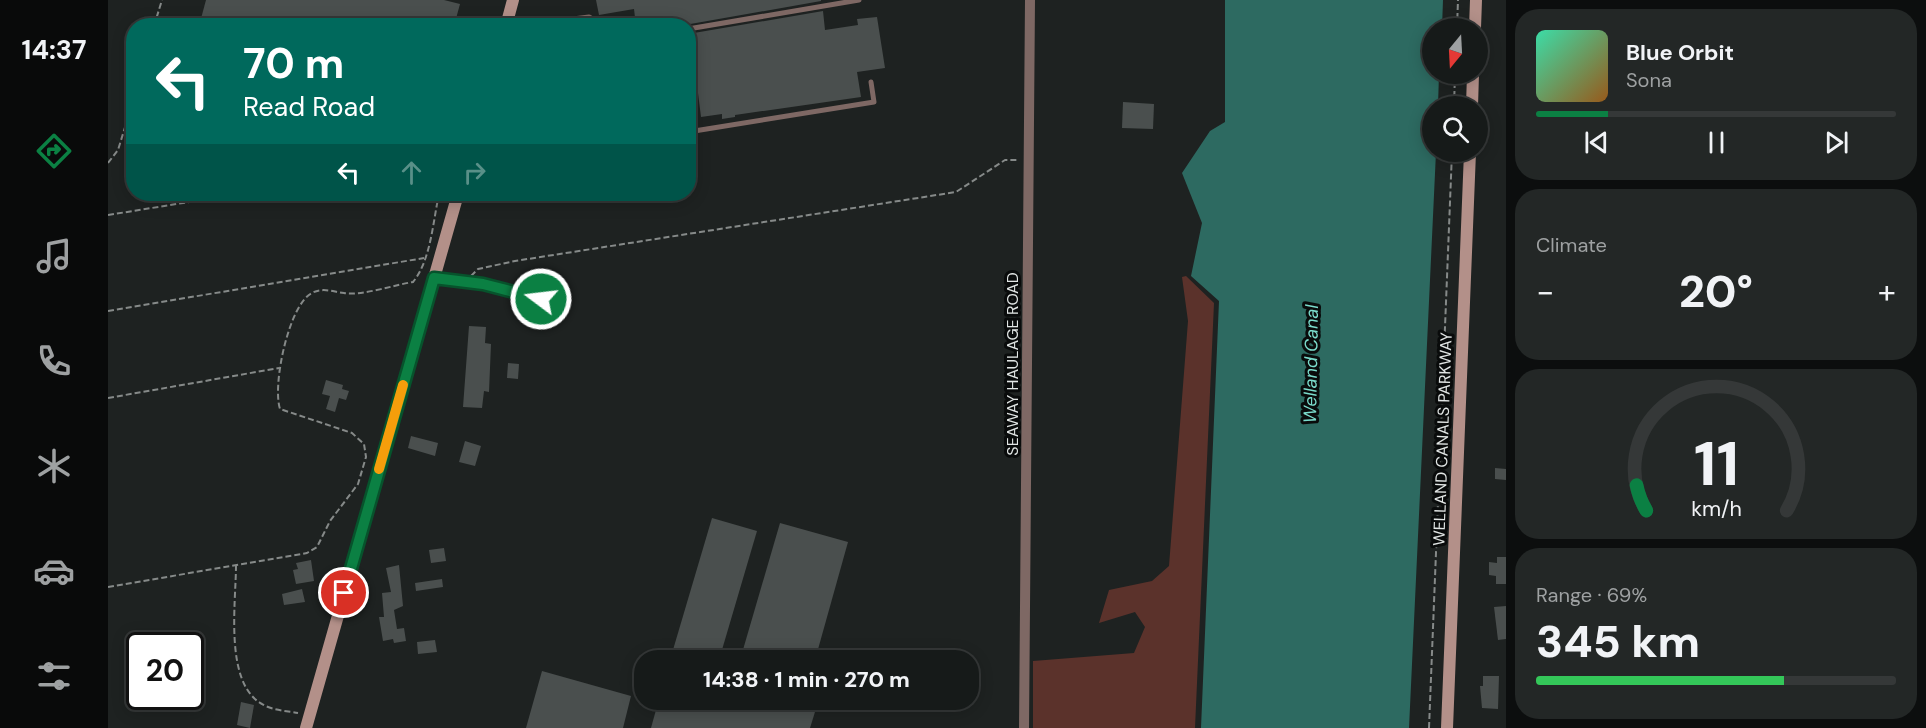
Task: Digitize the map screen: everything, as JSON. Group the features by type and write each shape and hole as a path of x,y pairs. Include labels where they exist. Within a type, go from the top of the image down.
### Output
{"main road":[{"path":"508,18 513,0"},
{"path":"1475,18 1476,0"},
{"name":"WELLAND CANALS PARKWAY","path":"1447,728 1470,162"},
{"path":"308,722 456,201"}],"street":[{"name":"SEAWAY HAULAGE ROAD","path":"1024,728 1030,0"}],"lane":[{"path":"696,28 859,0"},
{"path":"696,131 874,102 871,81"},
{"path":"434,278 464,282 541,299"}],"path":[{"path":"156,18 162,0"},
{"path":"1457,18 1458,0"},
{"path":"108,163 118,150 126,124"},
{"path":"464,282 478,269 515,261 957,192 1005,160 1029,160"},
{"path":"1429,728 1452,162"},
{"path":"108,215 195,201"},
{"path":"108,587 307,553 317,547 330,521 358,483 366,457 364,444 352,433 279,409 277,401 279,368 300,302 313,292 330,290 346,294 413,282 424,258 437,201"},
{"path":"108,311 424,258"},
{"path":"108,398 279,368"},
{"path":"236,565 237,669 248,692 262,705 308,722"}],"shaded area":[{"path":"1186,276 1214,303 1195,728 1033,728 1033,661 1134,653 1145,627 1135,612 1099,623 1109,590 1152,581 1169,566 1188,321 1182,277"}],"water":[{"name":"Welland Canal","path":"1225,0 1443,0 1442,18 1422,18 1422,84 1439,84 1438,96 1422,96 1422,162 1436,162 1409,728 1201,728 1219,301 1191,276 1202,223 1182,173 1210,131 1225,122"}],"building":[{"path":"206,0 444,0 460,4 456,18 201,18"},
{"path":"596,0 821,0 696,23 696,18 635,18 634,9 599,15"},
{"path":"823,11 825,30 858,25 857,19 877,17 885,68 857,72 861,97 735,115 735,117 722,119 722,114 701,117 698,93 696,93 696,33"},
{"path":"1123,102 1154,104 1153,129 1122,128"},
{"path":"469,326 486,327 485,343 491,344 489,392 484,391 482,408 463,407"},
{"path":"508,363 519,364 518,379 507,378"},
{"path":"326,380 343,385 342,389 349,391 346,400 339,398 335,412 326,409 330,396 322,394"},
{"path":"411,436 438,443 435,456 408,448"},
{"path":"465,441 481,446 475,466 459,462"},
{"path":"1495,468 1506,469 1506,480 1495,479"},
{"path":"712,518 757,531 722,650 673,650"},
{"path":"780,523 848,542 818,650 743,650"},
{"path":"444,548 446,561 431,563 429,550"},
{"path":"1497,557 1506,557 1506,584 1496,584 1496,576 1489,575 1489,562 1497,563"},
{"path":"311,560 314,581 296,584 293,570 298,569 296,563"},
{"path":"399,565 403,606 394,610 397,629 404,628 406,641 394,643 393,639 383,641 379,617 384,617 382,593 391,592 386,568"},
{"path":"442,579 443,587 416,591 415,583"},
{"path":"302,589 305,602 284,605 282,594"},
{"path":"1506,606 1506,639 1498,640 1494,607"},
{"path":"435,640 437,652 418,654 417,642"},
{"path":"542,671 631,696 623,728 526,728"},
{"path":"1483,676 1499,676 1498,709 1482,708 1480,686 1483,686"},
{"path":"241,702 254,705 250,728 237,725"},
{"path":"656,710 816,710 810,728 651,728"}],"slow traffic":[{"path":"379,469 403,385"}],"route":[{"path":"344,593 434,278 483,284 541,299"}]}
